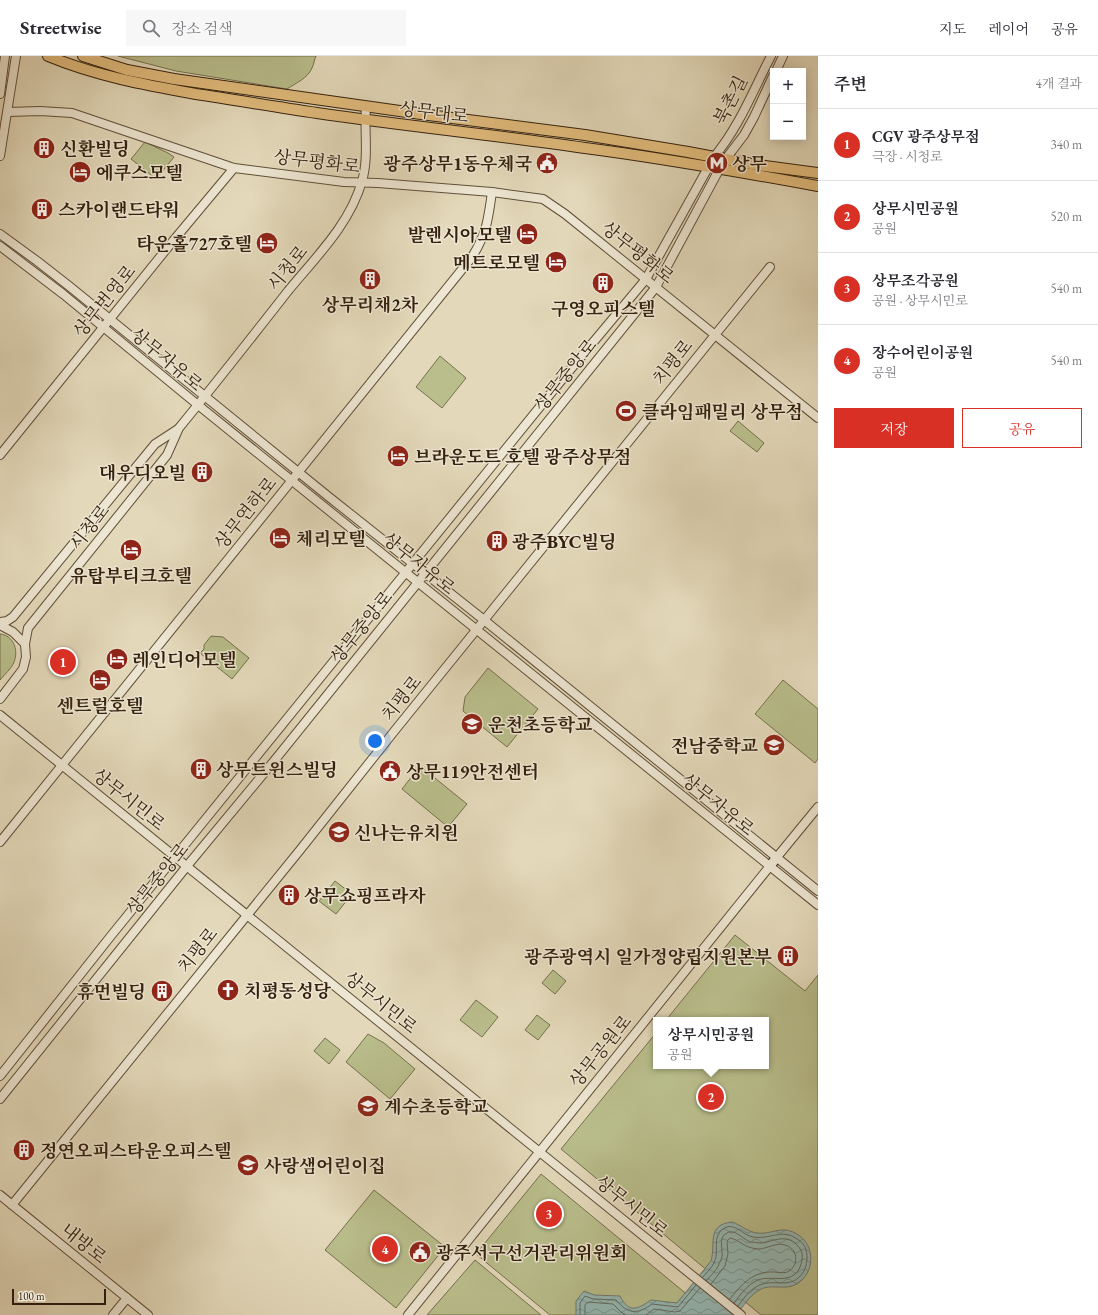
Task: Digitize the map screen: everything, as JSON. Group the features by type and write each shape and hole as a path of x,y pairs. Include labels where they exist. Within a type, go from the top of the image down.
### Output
{"main road":[{"name":"상무대로","path":"48,56 97,73 150,86 365,120 585,148 711,161"},
{"name":"상무대로","path":"83,56 127,70 174,79 586,135 711,161 818,186"},
{"name":"상무대로","path":"722,164 818,173"},
{"name":"상무공원로","path":"770,866 777,857"}],"street":[{"path":"0,94 5,56"},
{"path":"0,156 16,56"},
{"name":"북촌길","path":"711,161 734,130 770,56"},
{"name":"북촌길","path":"777,68 783,56"},
{"name":"북촌길","path":"722,164 748,126 770,82"},
{"name":"시청로","path":"0,699 22,668 26,657 25,644 28,628 167,455 179,428 350,212 362,184 365,172 366,106"},
{"name":"상무평화로","path":"8,112 40,111 72,113 234,168 362,184 378,183 492,192 543,199 565,214 818,418"},
{"name":"상무중앙로","path":"0,1076 110,937 413,563 646,279 711,161"},
{"name":"상무중앙로","path":"0,1099 656,287 722,164"},
{"name":"상무번영로","path":"0,455 193,216 234,168"},
{"name":"상무연하로","path":"0,842 472,257 488,223 492,192"},
{"name":"상무자유로","path":"0,234 38,261 818,891"},
{"name":"상무자유로","path":"0,246 103,327 818,905"},
{"name":"치평로","path":"12,1205 770,267"},
{"name":"시청로","path":"0,622 7,621 13,617 155,444 179,428"},
{"path":"0,625 13,632 25,644"},
{"name":"상무시민로","path":"0,715 741,1315"},
{"name":"상무공원로","path":"777,857 818,807"},
{"name":"상무공원로","path":"408,1315 770,866"},
{"name":"내방로","path":"0,1195 148,1315"},
{"path":"113,1315 127,1298"}],"green space":[{"path":"118,56 316,56 308,75 287,89 176,71"},
{"path":"145,142 174,157 156,179 131,159"},
{"path":"440,356 466,378 442,408 416,387"},
{"path":"738,421 764,443 757,452 730,431"},
{"path":"0,634 5,635 11,640 14,644 16,653 13,664 0,680"},
{"path":"211,636 223,637 249,658 232,679 200,653"},
{"path":"488,668 538,709 507,747 463,711 465,697"},
{"path":"783,680 818,709 818,759 815,763 755,714"},
{"path":"420,766 467,804 448,827 402,789"},
{"path":"335,881 352,894 336,914 319,901"},
{"path":"735,935 805,991 818,975 818,1315 761,1315 561,1149 653,1037 653,1069 769,1069 769,1017 668,1017"},
{"path":"553,970 566,981 555,994 542,983"},
{"path":"476,1000 498,1017 482,1037 460,1020"},
{"path":"537,1015 550,1025 538,1040 525,1030"},
{"path":"368,1034 384,1043 415,1069 390,1099 346,1062"},
{"path":"325,1038 340,1050 329,1064 314,1051"},
{"path":"541,1174 712,1315 550,1315 476,1254"},
{"path":"374,1190 445,1247 396,1308 325,1250"},
{"path":"475,1260 541,1315 427,1315"}],"water":[{"path":"732,1222 754,1232 766,1233 779,1230 788,1230 800,1236 806,1242 811,1256 808,1272 797,1284 792,1286 768,1287 755,1292 736,1315 576,1315 576,1301 584,1291 594,1295 620,1296 623,1302 630,1308 642,1306 651,1300 677,1303 711,1261 715,1231 718,1227"}],"place":[{"name":"신환빌딩","path":"44,148"},
{"name":"광주상무1동우체국","path":"547,163"},
{"name":"상무","path":"717,163"},
{"name":"에쿠스모텔","path":"80,172"},
{"name":"스카이랜드타워","path":"42,209"},
{"name":"발렌시아모텔","path":"527,234"},
{"name":"타운홀727호텔","path":"267,243"},
{"name":"메트로모텔","path":"556,262"},
{"name":"상무리채2차","path":"370,279"},
{"name":"구영오피스텔","path":"603,283"},
{"name":"클라임패밀리 상무점","path":"626,411"},
{"name":"브라운도트 호텔 광주상무점","path":"398,456"},
{"name":"대우디오빌","path":"202,472"},
{"name":"체리모텔","path":"280,538"},
{"name":"광주BYC빌딩","path":"497,541"},
{"name":"유탑부티크호텔","path":"131,550"},
{"name":"레인디어모텔","path":"117,659"},
{"name":"CGV 광주상무점","path":"63,662"},
{"name":"센트럴호텔","path":"100,680"},
{"name":"운천초등학교","path":"472,724"},
{"name":"전남중학교","path":"774,745"},
{"name":"상무트윈스빌딩","path":"201,769"},
{"name":"상무119안전센터","path":"390,771"},
{"name":"신나는유치원","path":"339,832"},
{"name":"상무쇼핑프라자","path":"289,895"},
{"name":"광주광역시 일가정양립지원본부","path":"788,956"},
{"name":"치평동성당","path":"228,990"},
{"name":"휴먼빌딩","path":"162,991"},
{"name":"상무시민공원","path":"711,1097"},
{"name":"계수초등학교","path":"368,1106"},
{"name":"정연오피스타운오피스텔","path":"24,1150"},
{"name":"사랑샘어린이집","path":"248,1165"},
{"name":"상무조각공원","path":"549,1214"},
{"name":"장수어린이공원","path":"385,1249"},
{"name":"광주서구선거관리위원회","path":"420,1252"}]}
